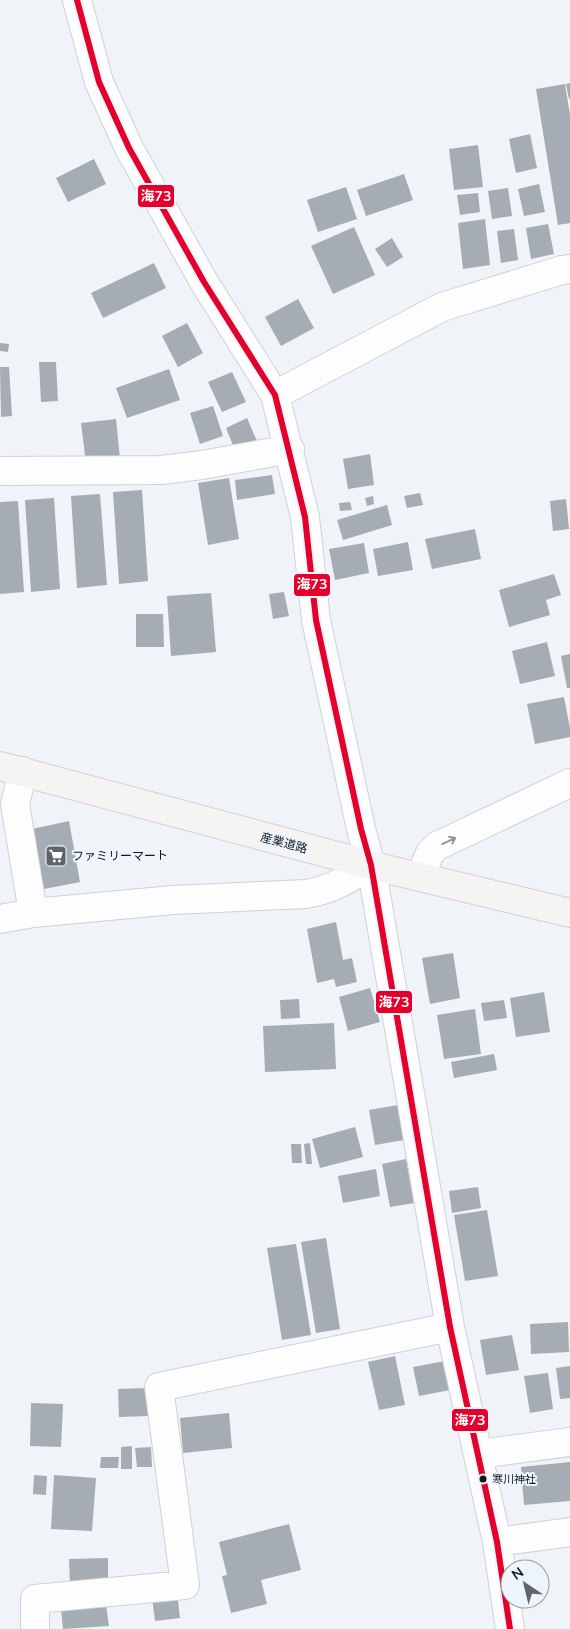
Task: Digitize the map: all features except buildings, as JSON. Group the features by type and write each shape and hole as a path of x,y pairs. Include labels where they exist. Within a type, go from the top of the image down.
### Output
{"main road":[{"name":"産業道路","path":"11,769 371,865 570,912"}],"street":[{"path":"77,0 99,82 129,148 204,282 275,395 290,449 305,517 316,620 361,829 371,865 450,1327 497,1542 510,1629"},
{"path":"275,395 442,307 570,269"},
{"path":"0,471 161,470 202,465 290,449"},
{"path":"11,769 33,913"},
{"path":"420,876 430,853 437,846 570,783"},
{"path":"0,920 33,913 173,900 306,894 325,891 371,865"},
{"path":"35,1629 35,1600 185,1585 159,1387 450,1327"},
{"path":"478,1454 570,1442"},
{"path":"497,1542 570,1532"}],"transit line":[{"name":"海73","path":"77,0 99,82 129,148 204,282 275,395 305,517 316,620 361,829 371,865 450,1327 497,1542 510,1629"}],"place":[{"name":"ファミリーマート","path":"56,856"},
{"name":"寒川神社","path":"483,1479"}]}
